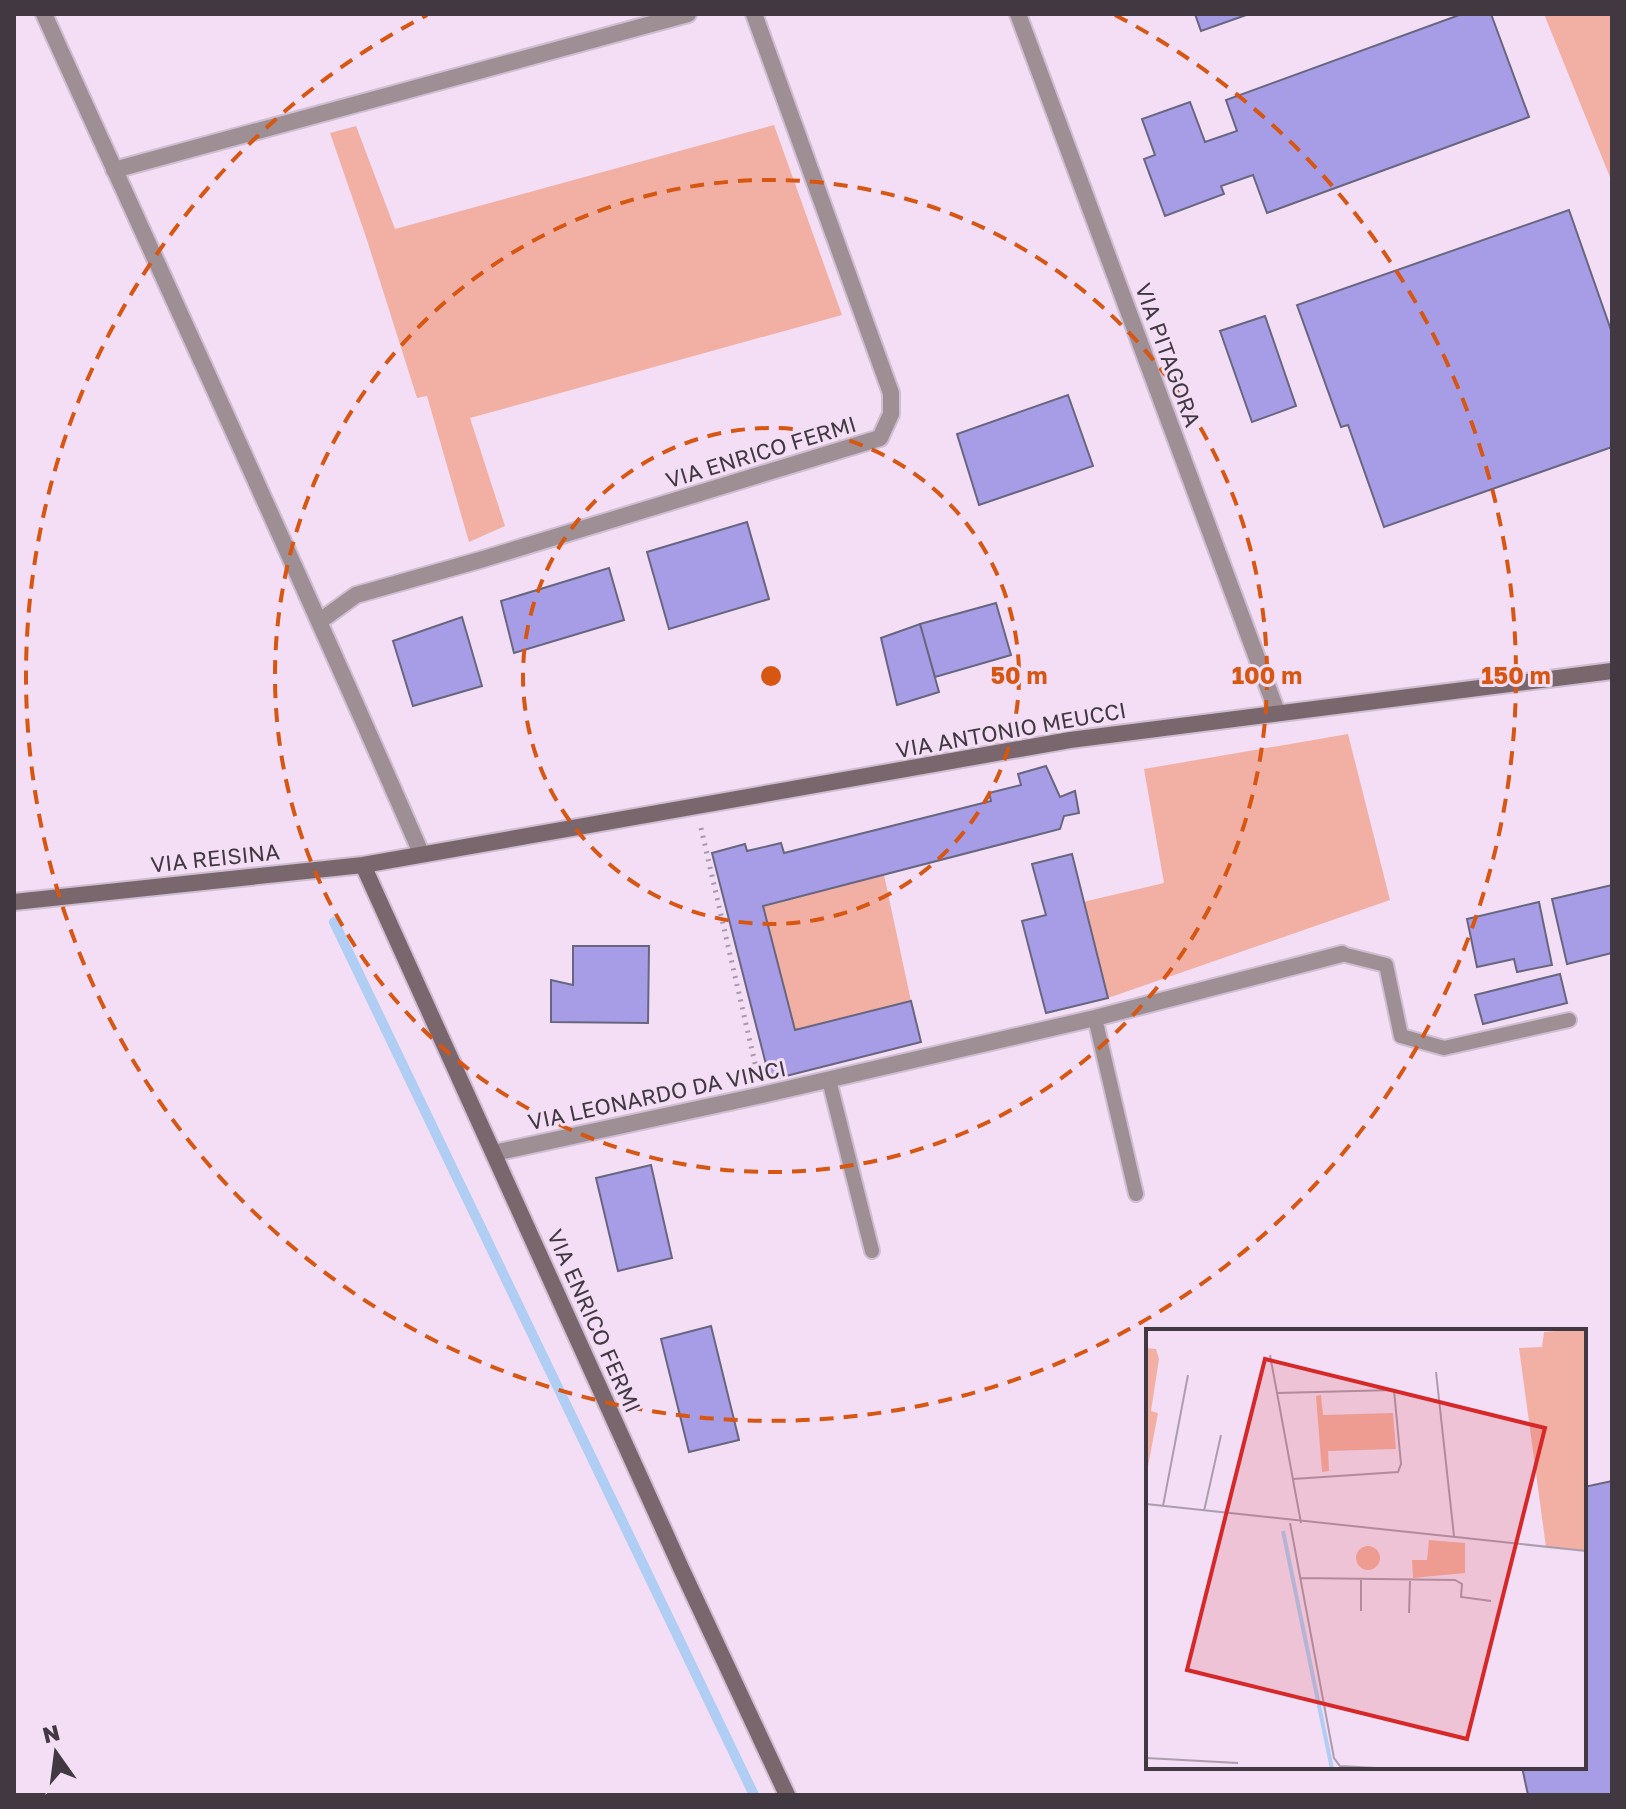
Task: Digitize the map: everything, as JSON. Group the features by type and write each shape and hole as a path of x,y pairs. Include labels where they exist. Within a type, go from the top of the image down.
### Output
{"street":[{"path":"44,14 320,621 421,853"},
{"path":"114,170 688,14"},
{"name":"VIA ENRICO FERMI","path":"320,621 356,595 880,438 891,414 891,393 754,14"},
{"name":"VIA PITAGORA","path":"1018,14 1277,712"},
{"name":"VIA ANTONIO MEUCCI","path":"421,853 697,808 1070,740 1612,671"},
{"name":"VIA REISINA","path":"14,902 363,865 421,853"},
{"name":"VIA ENRICO FERMI","path":"363,865 787,1795"},
{"name":"VIA LEONARDO DA VINCI","path":"494,1153 1095,1018 1342,954"}],"lane":[{"name":"VIA LEONARDO DA VINCI","path":"1342,954 1386,965 1401,1036 1444,1048 1569,1020"},
{"path":"1095,1018 1136,1194"},
{"path":"829,1080 872,1251"}],"path":[{"path":"697,808 762,1095"}],"shaded area":[{"path":"1544,14 1612,14 1612,182"},
{"path":"774,125 842,315 470,418 505,526 469,542 427,396 417,398 330,133 356,126 395,229"},
{"path":"1348,734 1390,900 1108,998 1083,902 1164,883 1144,769"},
{"path":"884,875 911,1001 795,1030 763,906"}],"building":[{"path":"1195,14 1249,14 1201,31"},
{"path":"1462,14 1491,14 1529,117 1267,213 1253,175 1221,186 1224,194 1165,216 1144,159 1155,155 1142,119 1190,102 1205,142 1237,131 1226,100"},
{"path":"1569,210 1612,333 1612,447 1384,527 1348,425 1341,427 1297,305"},
{"path":"1265,316 1296,406 1252,422 1220,331"},
{"path":"1068,395 1093,466 979,505 957,434"},
{"path":"747,522 769,599 669,629 647,552"},
{"path":"609,568 624,620 514,653 501,601"},
{"path":"996,603 1011,655 935,677 920,624"},
{"path":"462,617 482,686 413,706 393,641"},
{"path":"920,624 939,692 897,705 881,638"},
{"path":"1046,766 1060,797 1075,791 1079,813 1064,816 1060,829 763,906 795,1030 911,1001 921,1042 770,1080 712,853 745,844 747,851 781,843 784,853 991,801 989,793 1021,785 1018,774"},
{"path":"1072,854 1108,998 1046,1013 1022,921 1046,915 1032,864"},
{"path":"1612,885 1612,953 1567,964 1552,899"},
{"path":"1539,902 1552,965 1517,972 1514,959 1477,967 1467,919"},
{"path":"573,946 649,946 648,1023 551,1022 551,980 573,985"},
{"path":"1560,974 1567,1003 1483,1024 1475,995"},
{"path":"651,1165 672,1258 618,1271 596,1178"},
{"path":"711,1326 739,1440 689,1452 661,1339"},
{"path":"1612,1481 1612,1795 1528,1795 1522,1769 1586,1769 1586,1487"}],"waterway":[{"path":"334,922 754,1795"}]}
